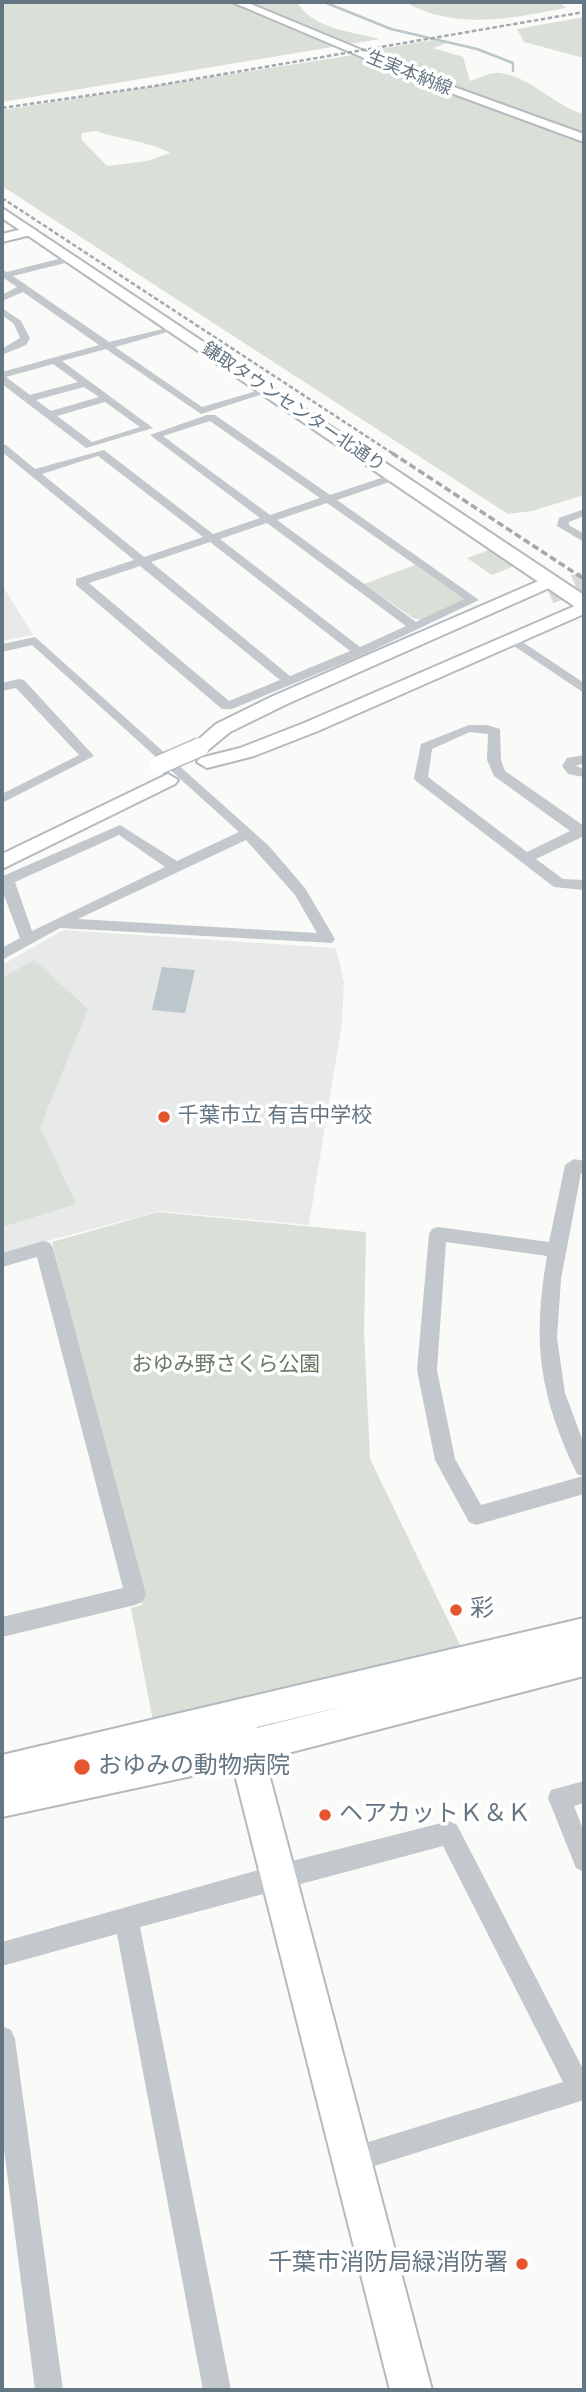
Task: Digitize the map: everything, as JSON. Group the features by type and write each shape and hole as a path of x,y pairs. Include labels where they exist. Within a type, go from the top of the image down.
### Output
{"main road":[{"name":"生実本納線","path":"237,2 425,80 584,138"},
{"name":"鎌取タウンセンター北通り","path":"2,212 394,477 554,593 584,606"}],"street":[{"path":"2,238 30,232"},
{"path":"4,274 70,259"},
{"path":"4,274 201,411 267,391"},
{"path":"2,298 23,288"},
{"path":"2,311 18,323 25,338 23,343 2,352"},
{"path":"2,377 172,328"},
{"path":"2,377 90,446 148,428 54,360"},
{"path":"29,399 86,383"},
{"path":"49,415 107,398"},
{"path":"394,477 328,499 269,519 211,540 80,582 226,706 359,652 473,600 328,499 211,417 155,435 269,519 414,626"},
{"path":"2,447 141,563 288,680"},
{"path":"33,473 100,452 359,652"},
{"path":"584,512 563,520 563,526 584,539"},
{"path":"2,847 554,593"},
{"path":"203,755 247,752 311,727 584,606"},
{"path":"2,648 35,641 247,834 289,876 316,912 327,939 57,923"},
{"path":"518,643 584,689"},
{"path":"2,687 19,683 87,756 2,799"},
{"path":"583,831 499,773 494,760 495,732 486,726 471,728 426,747 421,778 559,884 584,885"},
{"path":"584,759 576,759 569,766 573,771 584,773"},
{"path":"2,862 163,772"},
{"path":"28,940 7,884 9,879 120,829 177,868"},
{"path":"526,858 583,831"},
{"path":"2,955 57,923 247,834"},
{"path":"584,1167 574,1165 557,1250 547,1342 554,1393 584,1468"},
{"path":"557,1250 438,1234 427,1370 445,1460 475,1516 584,1485"},
{"path":"2,1260 44,1248 135,1595 2,1627"},
{"path":"2,1800 241,1732 370,1682 584,1633"},
{"path":"2,1772 241,1732 378,1715 584,1661"},
{"path":"241,1732 411,2390"},
{"path":"584,1792 559,1798 584,1860"},
{"path":"2,1954 280,1876 449,1833 580,2089 352,2160"},
{"path":"126,1919 217,2390"},
{"path":"2,2039 49,2390"}],"shaded area":[{"path":"2,585 33,635 2,641"},
{"name":"千葉市立 有吉中学校","path":"63,930 336,948 344,982 342,1023 309,1225 160,1211 2,1253 2,965"},
{"path":"162,967 195,970 185,1013 152,1010"}],"green space":[{"path":"2,2 297,2 312,18 323,24 380,39 2,102"},
{"path":"405,2 558,2 566,8 484,20 444,17"},
{"path":"584,17 584,58 524,42 517,29"},
{"path":"433,40 447,43 433,48 463,57 470,81 494,73 513,76 584,114 584,134 531,117 368,51"},
{"path":"353,55 472,103 584,142 584,495 532,511 508,514 2,186 2,110","holes":["96,131 154,146 170,153 147,161 107,166 81,139 82,133"]},
{"path":"489,550 514,566 492,575 467,558"},
{"path":"415,565 463,598 463,602 421,620 413,618 364,584"},
{"path":"34,960 88,1009 40,1127 76,1204 2,1227 2,978"},
{"name":"おゆみ野さくら公園","path":"158,1212 366,1232 364,1331 370,1459 463,1651 154,1726 131,1608 142,1605 52,1242"}],"waterway":[{"path":"324,2 391,29 477,49 513,63 513,71"}],"tunnel":[{"path":"550,595 584,580"}],"railway":[{"path":"2,108 154,86 584,12"},
{"path":"2,198 395,455"},
{"path":"392,453 584,579"}],"place":[{"name":"千葉市立 有吉中学校","path":"164,1117"},
{"name":"彩","path":"456,1610"},
{"name":"おゆみの動物病院","path":"82,1767"},
{"name":"ヘアカットＫ＆Ｋ","path":"325,1815"},
{"name":"千葉市消防局緑消防署","path":"522,2264"}]}
